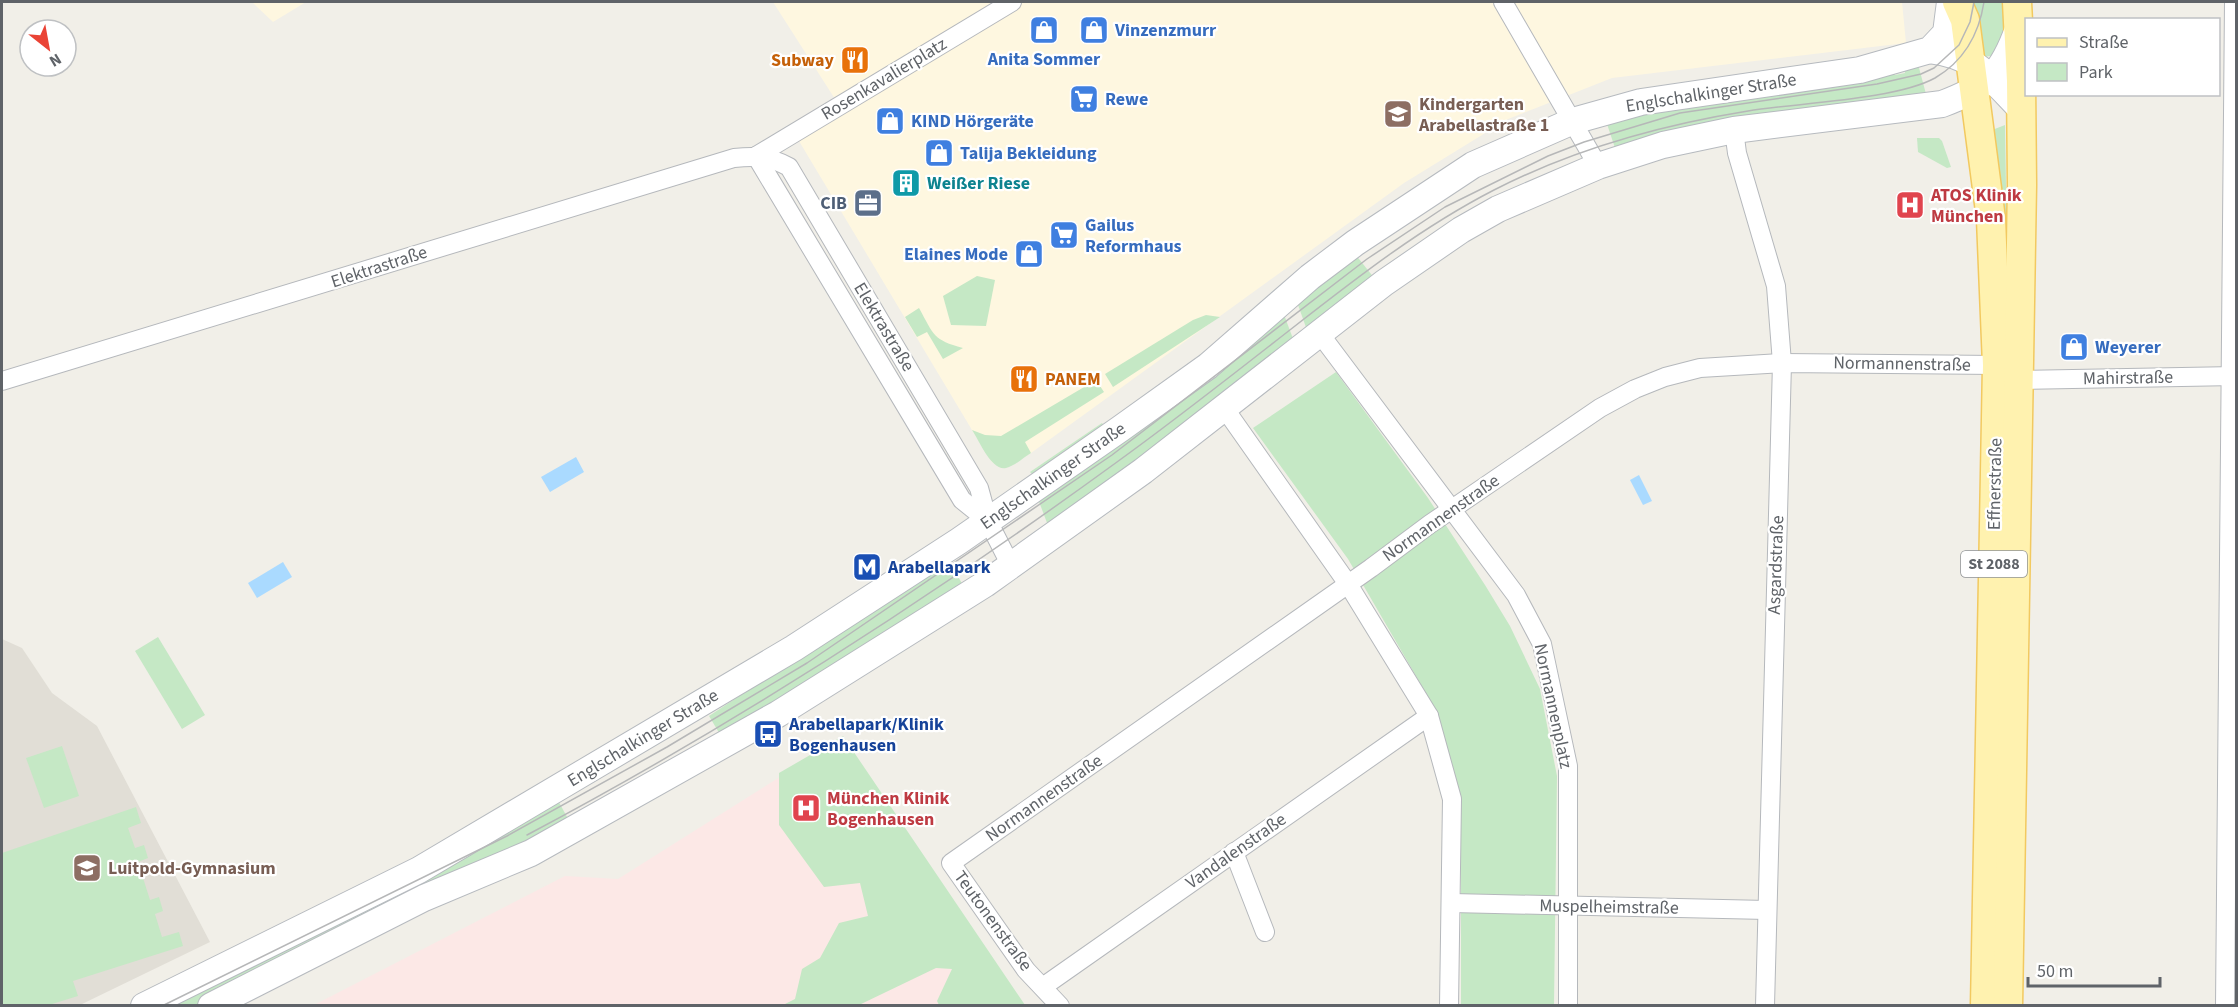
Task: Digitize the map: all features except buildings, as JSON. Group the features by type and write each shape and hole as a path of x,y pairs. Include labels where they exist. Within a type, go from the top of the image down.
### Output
{"main road":[{"path":"1930,50 1946,33 1950,2"},
{"name":"Effnerstraße","path":"1957,2 1965,20 1969,59 1982,84 1977,124 1991,219 2008,373 2008,1005"},
{"path":"211,1005 424,898 531,853 579,829 778,714 1011,566 1225,409 1384,283 1461,230 1498,209 1598,166 1663,145 1734,130 1942,104 1982,84 2007,59 2017,15"},
{"name":"Effnerstraße","path":"1985,1005 2008,373 2022,184 2022,90 2017,15"},
{"name":"Englschalkinger Straße","path":"144,1005 419,870 794,648 988,521 1208,366 1310,278 1403,210 1473,165 1573,121 1641,102 1860,70 1930,50"},
{"path":"1930,50 1953,53 1969,59"},
{"path":"1982,84 2022,90"},
{"path":"1942,104 1963,109 1977,124"}],"street":[{"name":"Rosenkavalierplatz","path":"756,156 1012,2"},
{"path":"1503,2 1598,166"},
{"path":"2225,1005 2233,773 2234,376 2229,83 2234,2"},
{"name":"Asgardstraße","path":"1734,130 1737,153 1776,286 1782,363 1765,1005"},
{"name":"Elektrastraße","path":"2,381 734,158 756,156 775,159 789,166 980,488 988,521 1011,566"},
{"name":"Normannenplatz","path":"1320,334 1453,508 1516,595 1542,644 1568,766 1568,1005"},
{"name":"Normannenstraße","path":"951,863 1453,508 1600,408 1635,389 1665,377 1700,368 1782,363 2008,373"},
{"name":"Mahirstraße","path":"2008,373 2234,376"},
{"path":"1225,409 1348,584 1429,716 1452,799 1449,1005"},
{"name":"Vandalenstraße","path":"1044,986 1429,716"},
{"path":"1234,852 1265,932"},
{"name":"Teutonenstraße","path":"951,863 1026,970 1060,1005"},
{"name":"Muspelheimstraße","path":"1452,903 1767,910"}],"shaded area":[{"path":"252,2 306,2 273,22"},
{"path":"773,2 1902,2 1906,43 1612,78 1508,119 1404,183 1031,453 1003,468 992,462 972,430 790,126 835,99"},
{"name":"Luitpold-Gymnasium","path":"2,639 22,648 52,693 97,726 210,942 80,1005 2,1005"},
{"name":"München Klinik Bogenhausen","path":"837,741 1013,1006 312,1006 565,876 618,879"}],"green space":[{"path":"1970,2 2005,2 2003,34 1991,56 1983,57"},
{"path":"1918,64 1926,94 1845,103 1694,127 1615,148 1607,124 1658,111 1893,71 1895,75 1905,73 1904,68"},
{"path":"2005,125 2007,247 2012,297 1987,132"},
{"path":"1917,138 1939,138 1951,167 1947,168 1918,152"},
{"path":"1355,254 1375,279 1308,333 1297,302"},
{"path":"977,276 995,280 986,326 951,325 943,296"},
{"path":"919,308 935,335 963,348 943,359 927,332 917,337 905,317"},
{"path":"1283,312 1295,344 1049,528 1038,499"},
{"path":"1206,315 1220,317 1113,387 1105,374 1193,320"},
{"path":"1336,372 1428,498 1485,585 1510,626 1540,689 1557,776 1554,1005 1461,1005 1461,797 1438,714 1348,559 1253,428"},
{"path":"1096,380 1104,392 1025,442 1031,453 1009,467 1001,468 990,460 972,430 985,435 1001,436"},
{"path":"1102,423 1105,427 1034,476 1030,472"},
{"path":"947,559 963,585 721,736 709,716"},
{"path":"158,637 205,715 182,729 135,651"},
{"path":"843,736 1025,1005 939,1005 937,1001 952,969 936,968 859,1005 783,1005 795,999 802,969 820,958 839,923 868,916 860,883 824,887 779,825 779,773"},
{"path":"62,746 79,796 44,808 26,758"},
{"path":"556,797 571,824 197,1005 156,1006"},
{"path":"136,807 141,823 128,828 135,848 144,845 148,858 138,862 150,900 159,897 163,911 155,914 162,937 179,932 183,946 73,981 78,996 49,1005 2,1005 2,853"}],"water":[{"path":"576,457 584,472 550,492 541,477"},
{"path":"1639,475 1652,501 1643,505 1630,480"},
{"path":"283,562 292,577 257,598 248,583"}],"tram line":[{"path":"162,1006 507,836 667,747 807,663 1112,455 1367,259 1445,207 1548,156 1584,142 1680,113 1877,84 1921,74 1934,68 1959,45 1970,22 1974,2"},
{"path":"527,835 680,750 755,705 974,563 1140,445 1392,253 1467,204 1555,162 1650,131 1748,111 1871,96 1896,91 1935,78 1954,63 1968,46 1974,36 1984,2"}],"place":[{"name":"Anita Sommer","path":"1044,30"},
{"name":"Vinzenzmurr","path":"1094,30"},
{"name":"Subway","path":"855,60"},
{"name":"Rewe","path":"1084,99"},
{"name":"Kindergarten Arabellastraße 1","path":"1398,114"},
{"name":"KIND Hörgeräte","path":"890,121"},
{"name":"Talija Bekleidung","path":"939,153"},
{"name":"Weißer Riese","path":"906,183"},
{"name":"CIB","path":"868,203"},
{"name":"ATOS Klinik München","path":"1910,205"},
{"name":"Gailus Reformhaus","path":"1064,235"},
{"name":"Elaines Mode","path":"1029,254"},
{"name":"Weyerer","path":"2074,347"},
{"name":"PANEM","path":"1024,379"},
{"name":"Arabellapark","path":"867,567"},
{"name":"Arabellapark/Klinik Bogenhausen","path":"768,734"},
{"name":"München Klinik Bogenhausen","path":"806,808"},
{"name":"Luitpold-Gymnasium","path":"87,868"}]}
